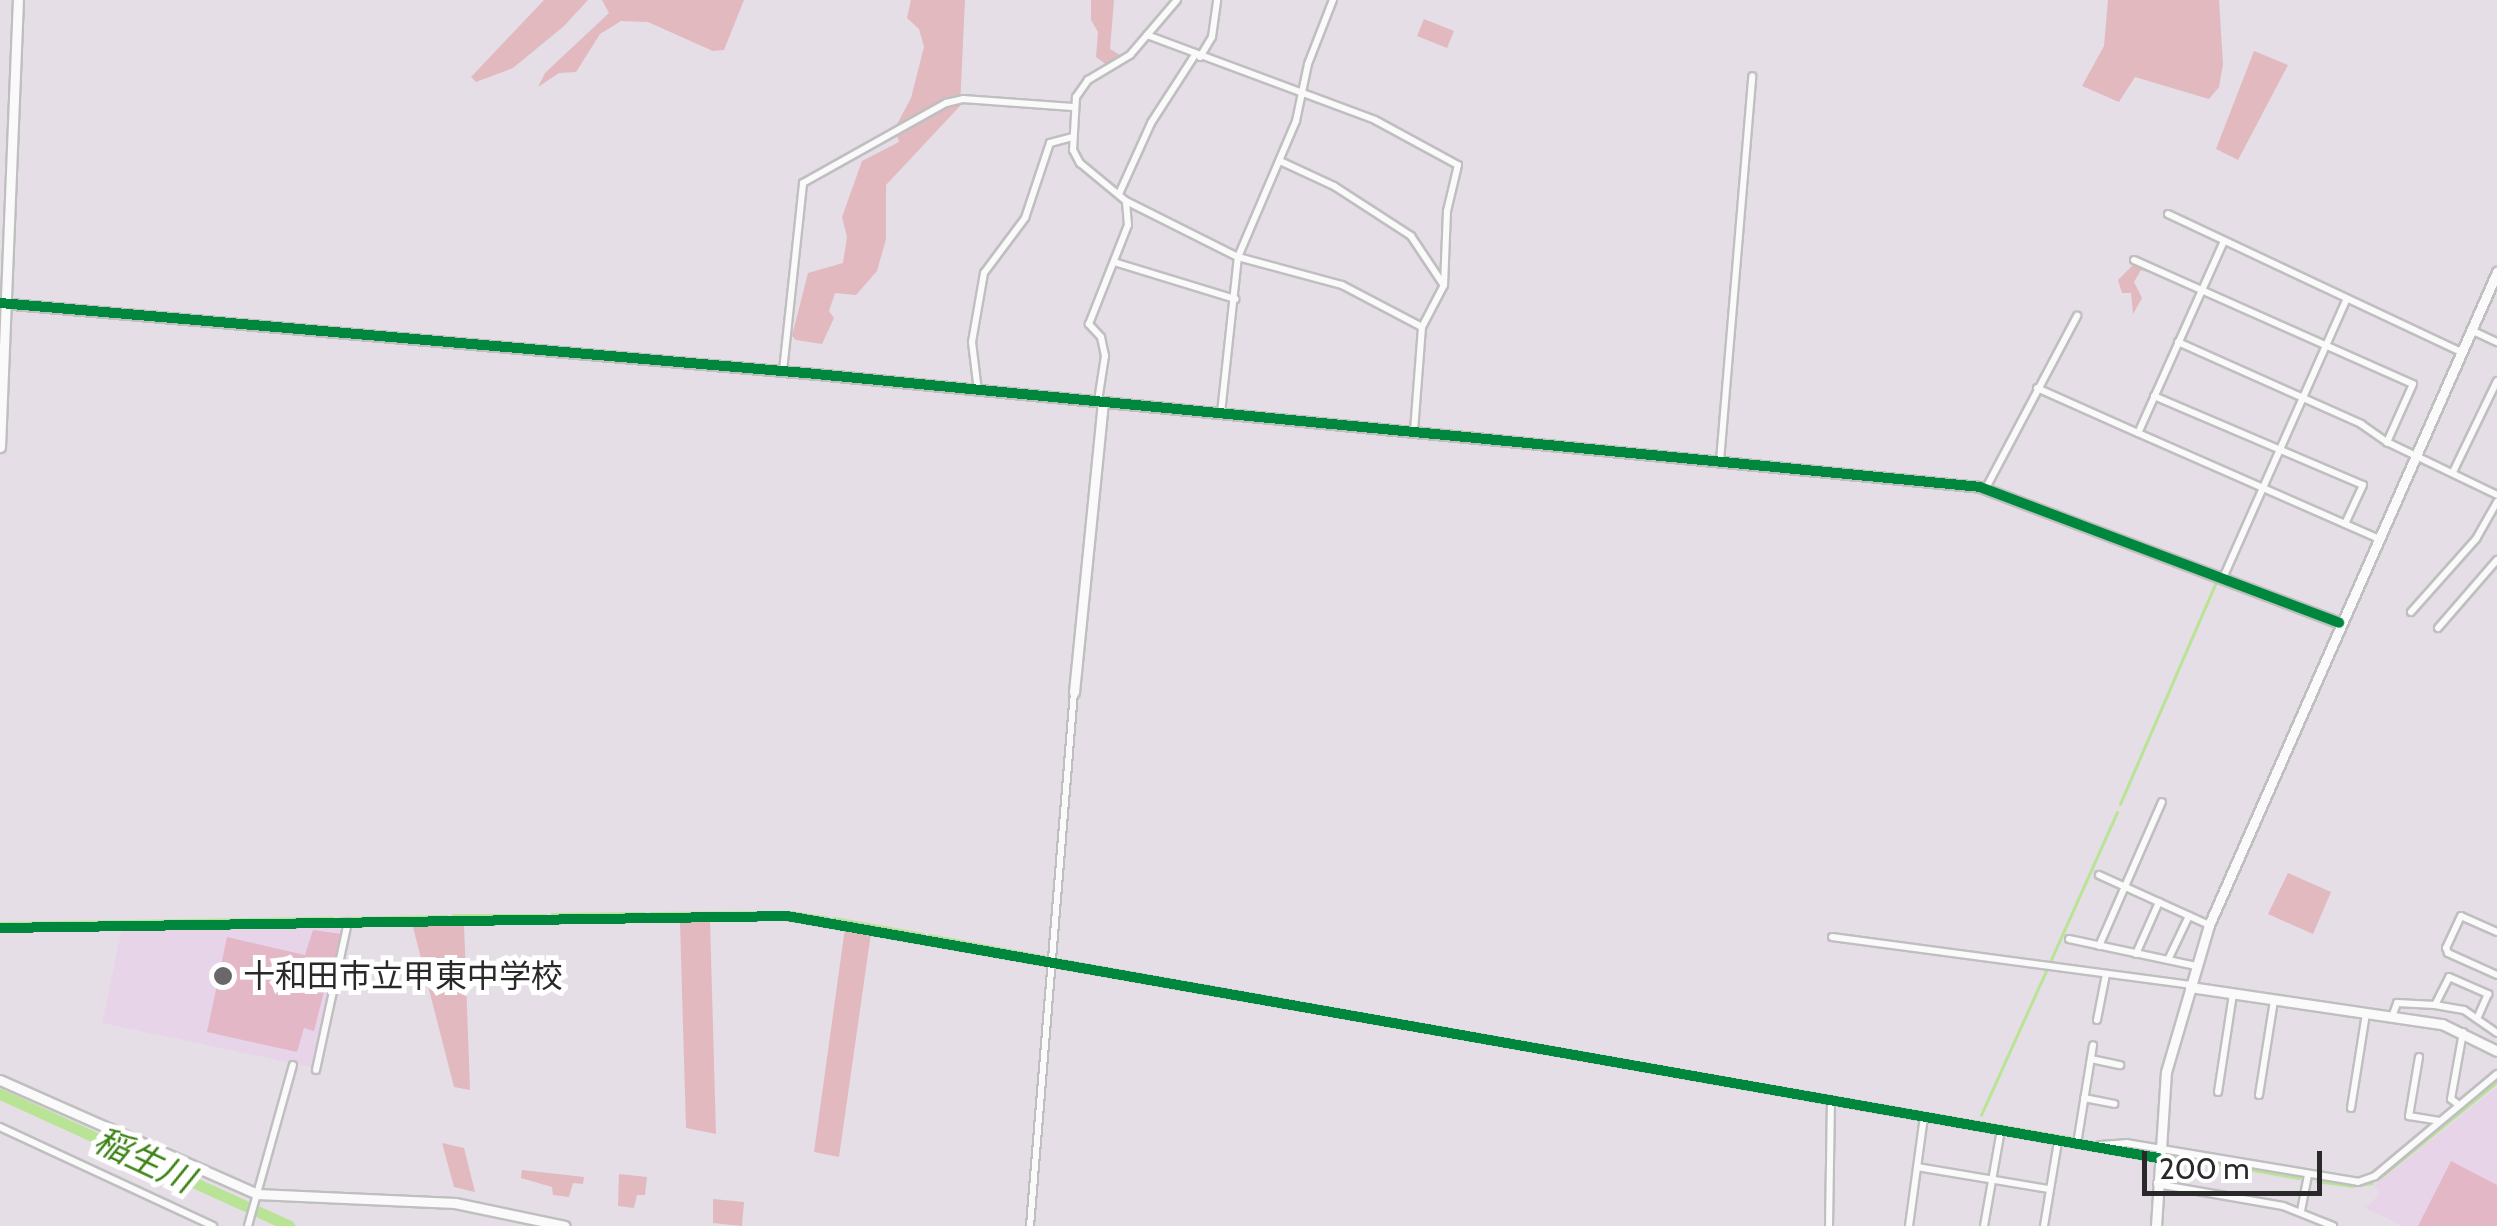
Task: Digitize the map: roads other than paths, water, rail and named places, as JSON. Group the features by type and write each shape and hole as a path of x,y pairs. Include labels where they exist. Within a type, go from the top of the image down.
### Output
{"street":[{"path":"0,447 2,303 18,0"},
{"path":"1177,0 1130,55 1088,80 1073,108 1072,136 1080,163 1126,202 1238,258 1342,284 1422,326"},
{"path":"1119,194 1151,123 1212,36 1216,0"},
{"path":"1221,413 1238,258 1280,160 1312,50 1332,0"},
{"path":"1147,35 1375,120 1458,164 1447,211 1444,285 1422,326 1414,433"},
{"path":"1720,462 1752,76"},
{"path":"783,371 803,183 946,103 963,99 1073,108"},
{"path":"978,391 972,342 984,273 1028,210 1050,144 1072,136"},
{"path":"1280,160 1334,186 1411,236 1444,285"},
{"path":"1030,1226 1105,356 1102,337 1089,324 1128,225 1126,202"},
{"path":"2168,214 2461,352"},
{"path":"2138,433 2224,240"},
{"path":"2134,260 2412,384 2387,442"},
{"path":"1114,262 1235,299"},
{"path":"2156,1226 2166,1072 2210,924 2497,272"},
{"path":"2223,578 2346,300"},
{"path":"2,303 783,371 1986,488 2339,624"},
{"path":"1986,488 2077,316"},
{"path":"2471,330 2497,342"},
{"path":"2178,342 2362,424 2387,442 2416,453 2497,498 2476,539 2412,612"},
{"path":"2453,472 2497,381"},
{"path":"2037,388 2377,538"},
{"path":"2154,396 2364,485 2345,524"},
{"path":"2438,628 2497,560"},
{"path":"2099,946 2162,802"},
{"path":"2099,875 2210,924"},
{"path":"2136,954 2159,902"},
{"path":"0,928 788,916 2058,1141 2349,1183 2371,1179 2497,1074"},
{"path":"2168,960 2189,916"},
{"path":"2497,932 2461,916 2446,948 2448,954 2497,975"},
{"path":"316,1070 348,922"},
{"path":"1832,936 2392,1016 2464,1030 2497,1051"},
{"path":"2069,939 2196,966"},
{"path":"2097,1020 2106,974"},
{"path":"2435,1005 2449,977 2488,994 2477,1018"},
{"path":"2218,1092 2233,994"},
{"path":"2259,1095 2274,1000"},
{"path":"2392,1016 2397,1003 2435,1005 2464,1010 2497,1033"},
{"path":"2351,1108 2366,1013"},
{"path":"2459,1105 2451,1099 2464,1030"},
{"path":"2077,1144 2094,1045"},
{"path":"2418,1058 2409,1116 2441,1121"},
{"path":"2091,1059 2120,1065"},
{"path":"248,1226 293,1065"},
{"path":"0,1080 256,1198 454,1203 565,1226"},
{"path":"2084,1098 2114,1104"},
{"path":"1829,1226 1830,1101"},
{"path":"1909,1226 1924,1117"},
{"path":"0,1128 212,1226"},
{"path":"1984,1226 2000,1130"},
{"path":"2044,1226 2058,1141"},
{"path":"1917,1166 2049,1189"},
{"path":"2301,1211 2308,1176"},
{"path":"2156,1184 2221,1192 2301,1211 2333,1226"}],"waterway":[{"path":"2120,804 2215,584"},
{"path":"2050,962 2117,812"},
{"path":"650,913 783,912"},
{"path":"790,912 827,917"},
{"path":"552,914 644,913"},
{"path":"453,915 546,915"},
{"path":"340,918 446,916"},
{"path":"0,923 332,918"},
{"path":"834,918 923,934"},
{"path":"929,935 1048,957"},
{"path":"1057,959 1139,974"},
{"path":"1981,1115 2047,969"},
{"path":"1145,975 1217,989"},
{"path":"1292,1002 1330,1009"},
{"path":"1682,1071 1827,1096"},
{"path":"0,1075 210,1168"},
{"path":"2381,1177 2497,1082"},
{"name":"稲生川","path":"0,1094 289,1226"},
{"path":"1835,1097 1863,1103"},
{"path":"1881,1106 1922,1112"},
{"path":"1927,1113 2073,1138"},
{"path":"2127,1148 2146,1152"},
{"path":"2166,1155 2299,1178"},
{"path":"2317,1181 2351,1186 2372,1183"}],"place":[{"name":"十和田市立甲東中学校","path":"223,976"}]}
